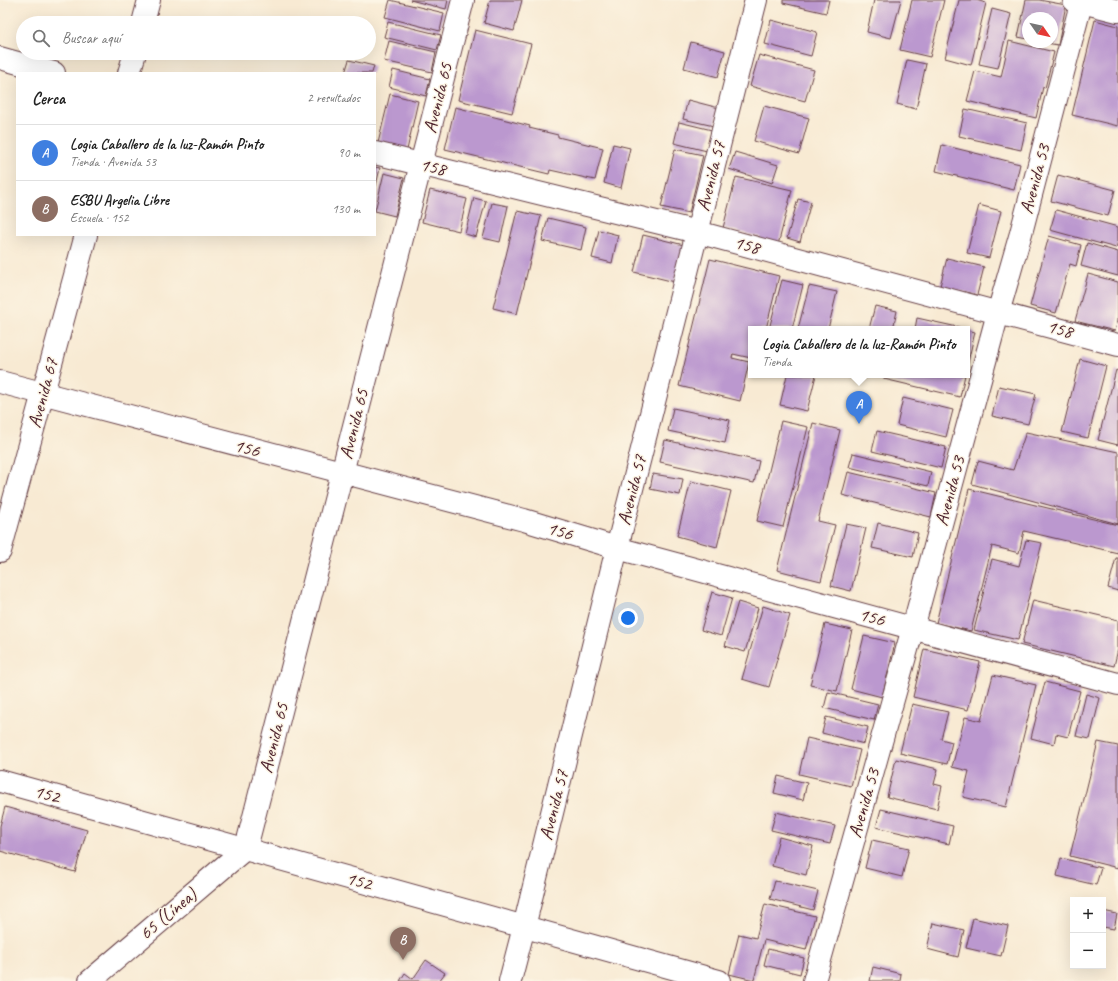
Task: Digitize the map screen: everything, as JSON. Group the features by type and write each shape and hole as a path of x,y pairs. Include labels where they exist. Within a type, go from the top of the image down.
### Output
{"street":[{"path":"145,16 149,0"},
{"name":"Avenida 65","path":"246,848 463,0"},
{"name":"Avenida 57","path":"510,981 617,548 756,0"},
{"path":"1079,1 1118,11"},
{"name":"Avenida 53","path":"814,981 913,628 1021,233 1079,1"},
{"path":"0,58 50,72"},
{"path":"130,72 133,60"},
{"name":"158","path":"376,153 697,232 1118,345"},
{"name":"Avenida 67","path":"0,551 86,236"},
{"name":"156","path":"0,382 524,520 617,548 1118,684"},
{"name":"152","path":"0,780 719,981"},
{"name":"65 (Línea)","path":"90,981 246,848"}],"building":[{"path":"390,0 444,13 440,31 385,17"},
{"path":"410,0 448,0 446,9"},
{"path":"490,0 522,0 514,31 484,23"},
{"path":"783,0 829,0 826,13 783,3"},
{"path":"874,0 901,0 891,38 867,32"},
{"path":"912,0 944,0 930,57 900,50"},
{"path":"959,0 976,0 986,3 971,65 945,58"},
{"path":"1026,0 1039,0 1066,5 1058,45 1058,12 1023,12"},
{"path":"992,9 1011,14 998,68 979,64"},
{"path":"1022,18 1022,38 1018,37"},
{"path":"771,20 817,32 811,56 765,44"},
{"path":"1095,20 1118,26 1118,126 1072,115"},
{"path":"388,22 441,35 437,50 384,37"},
{"path":"475,30 531,44 512,113 458,100"},
{"path":"389,41 436,52 432,72 384,61"},
{"path":"1009,41 1022,44 1022,48 1038,48 1054,52 1045,88 1043,87 1036,118 967,101 975,71 1001,77"},
{"path":"691,42 725,51 718,77 684,68"},
{"path":"759,55 814,70 805,101 750,86"},
{"path":"349,60 374,66 372,72 345,72"},
{"path":"907,60 926,64 916,109 897,104"},
{"path":"393,70 430,79 426,96 389,87"},
{"path":"390,94 418,101 407,150 378,143"},
{"path":"688,100 719,108 714,126 683,119"},
{"path":"764,106 809,118 799,154 754,141"},
{"path":"455,107 530,126 529,128 558,135 558,137 603,148 595,180 550,170 549,174 445,149"},
{"path":"965,109 1027,123 1021,150 959,136"},
{"path":"679,122 712,130 707,151 674,143"},
{"path":"613,144 630,148 621,188 604,183"},
{"path":"942,145 1020,164 1014,190 936,171"},
{"path":"675,149 703,155 689,213 661,207"},
{"path":"735,152 778,165 772,183 729,169"},
{"path":"376,167 380,168 376,186"},
{"path":"384,173 404,178 395,216 376,211"},
{"path":"1058,175 1115,190 1108,216 1051,201"},
{"path":"736,177 792,190 778,245 760,241 760,237 723,228"},
{"path":"430,190 467,199 459,231 422,222"},
{"path":"474,198 486,201 476,237 465,234"},
{"path":"798,199 811,202 800,242 787,238"},
{"path":"492,203 508,206 500,242 483,238"},
{"path":"979,205 1001,211 989,258 967,253"},
{"path":"1056,210 1118,227 1118,240 1116,248 1050,230"},
{"path":"517,211 541,216 517,314 493,308"},
{"path":"548,218 586,227 581,250 542,241"},
{"path":"599,230 618,235 612,263 592,258"},
{"path":"643,235 684,245 675,282 634,272"},
{"path":"1049,236 1081,245 1076,266 1070,264 1056,313 1030,306"},
{"path":"1087,243 1118,252 1118,276 1081,266"},
{"path":"947,258 984,267 977,295 940,286"},
{"path":"710,259 779,276 767,326 748,326 748,357 733,354 732,358 748,362 740,401 679,386"},
{"path":"1088,274 1118,282 1118,320 1115,331 1075,321"},
{"path":"782,280 803,285 793,326 770,326"},
{"path":"809,286 837,292 829,326 799,326"},
{"path":"875,306 897,311 894,326 870,326"},
{"path":"917,318 953,326 916,326"},
{"path":"970,331 975,332 970,353"},
{"path":"1080,359 1106,366 1088,438 1062,432"},
{"path":"1116,370 1118,371 1118,445 1098,440"},
{"path":"786,378 815,378 807,411 780,405"},
{"path":"884,378 964,378 960,397"},
{"path":"999,386 1036,394 1028,424 992,416"},
{"path":"903,398 953,410 946,437 897,425"},
{"path":"673,408 730,420 725,443 668,431"},
{"path":"781,421 808,427 783,527 757,521"},
{"path":"813,423 840,430 818,521 835,525 821,581 777,570"},
{"path":"877,431 946,447 941,468 872,451"},
{"path":"1026,432 1118,452 1118,524 972,484 978,461 1013,470"},
{"path":"665,440 759,461 754,483 660,462"},
{"path":"853,453 931,472 928,486 849,467"},
{"path":"848,472 936,493 931,517 842,495"},
{"path":"653,474 683,479 680,495 650,489"},
{"path":"691,481 731,491 717,547 677,536"},
{"path":"969,489 1118,525 1118,553 1024,531 1019,553 992,546 971,631 936,623"},
{"path":"878,523 918,533 913,557 872,548"},
{"path":"846,524 866,528 851,591 831,586"},
{"path":"1026,540 1042,543 1018,640 974,630 992,559 1019,566"},
{"path":"1116,558 1118,558 1118,591 1108,588"},
{"path":"712,592 732,598 721,636 701,630"},
{"path":"1033,600 1118,620 1118,649 1114,666 1022,644"},
{"path":"738,602 758,608 745,652 725,646"},
{"path":"763,606 790,615 769,687 742,679"},
{"path":"825,624 852,630 837,691 810,685"},
{"path":"864,636 895,643 882,697 851,689"},
{"path":"924,649 980,662 968,710 913,697"},
{"path":"993,675 1036,685 1006,807 963,797 969,771 952,767 965,717 981,721"},
{"path":"1045,682 1080,691 1068,737 1056,734 1054,744 1031,738"},
{"path":"828,692 878,704 874,720 824,708"},
{"path":"1086,694 1100,698 1090,739 1076,736"},
{"path":"912,704 948,712 941,739 952,742 947,764 900,753"},
{"path":"826,717 868,727 864,744 822,733"},
{"path":"807,738 860,750 851,786 799,774"},
{"path":"1098,742 1118,746 1118,868 1070,856"},
{"path":"896,759 938,769 934,784 942,786 937,809 887,797"},
{"path":"778,776 807,783 803,800 774,793"},
{"path":"5,807 87,830 75,872 0,851 0,826"},
{"path":"881,809 953,826 949,844 876,827"},
{"path":"776,812 835,826 830,844 771,830"},
{"path":"779,837 813,846 806,875 772,866"},
{"path":"872,840 909,848 902,877 865,868"},
{"path":"1061,858 1101,868 1096,885 1057,876"},
{"path":"775,881 818,891 813,910 770,899"},
{"path":"765,904 815,916 806,950 764,940 754,980 729,974 739,934 756,938"},
{"path":"1106,912 1117,914 1114,929 1106,928"},
{"path":"973,918 1008,926 1001,956 966,948"},
{"path":"933,923 964,930 958,957 927,949"},
{"path":"768,949 804,958 800,974 764,965"},
{"path":"426,960 445,973 439,981 400,981 405,973 413,979"},
{"path":"873,967 901,974 900,981 870,981"}],"place":[{"name":"Logia Caballero de la luz-Ramón Pinto","path":"859,424"},
{"name":"ESBU Argelia Libre","path":"403,960"}]}
